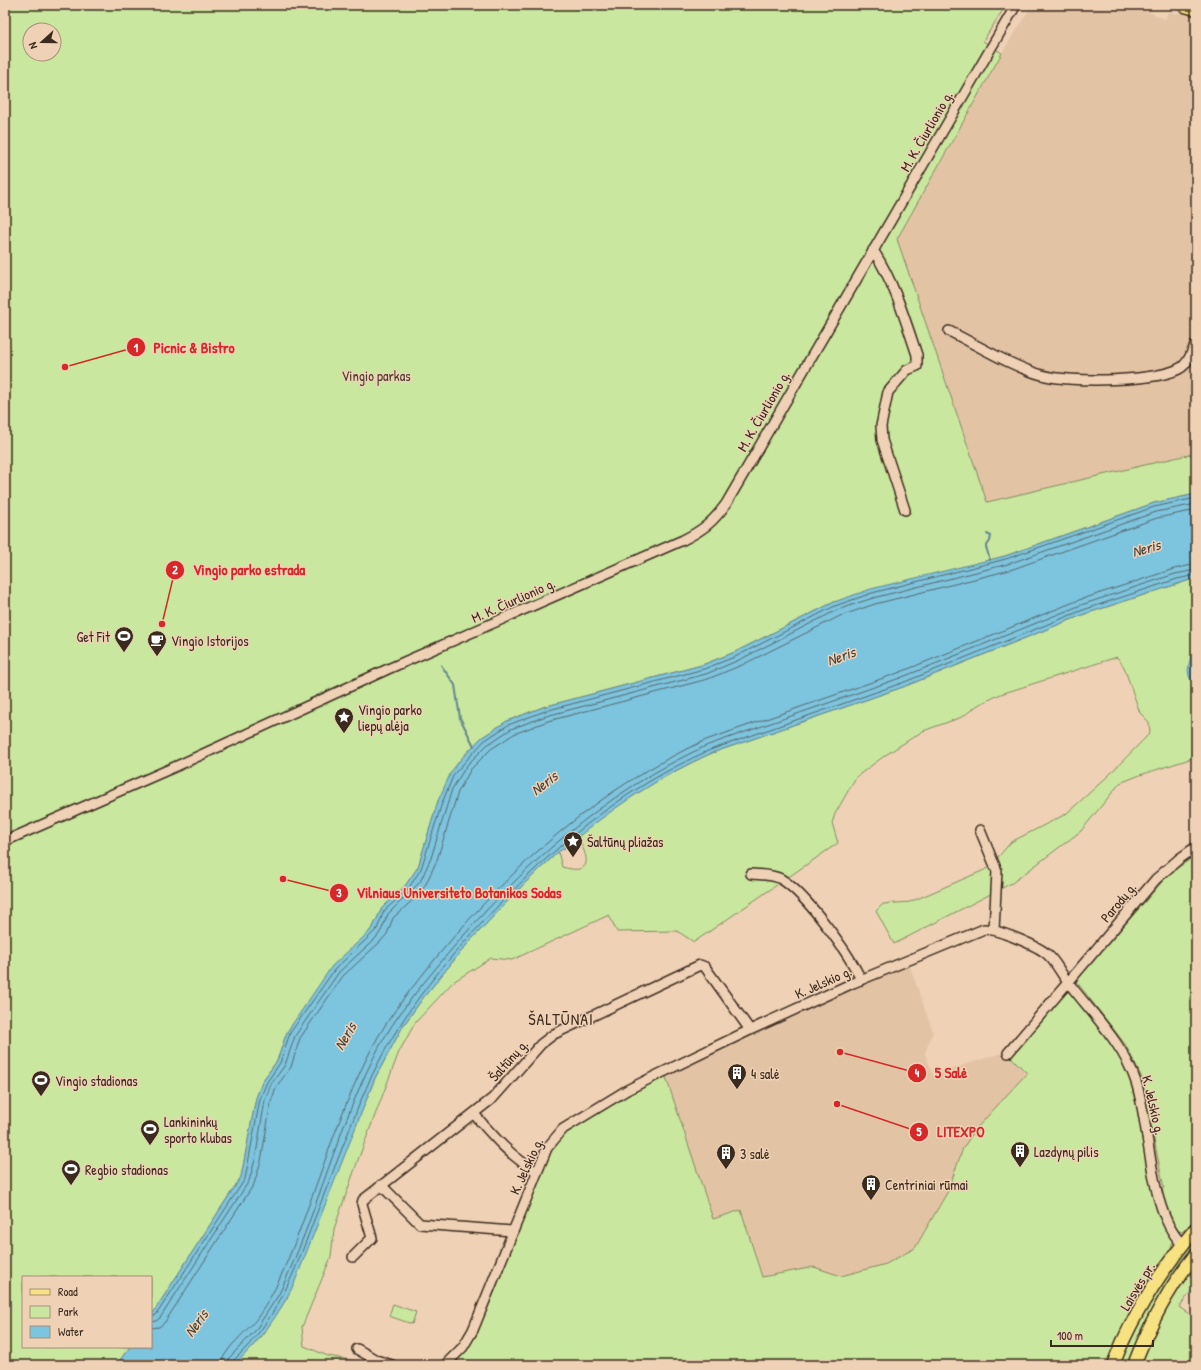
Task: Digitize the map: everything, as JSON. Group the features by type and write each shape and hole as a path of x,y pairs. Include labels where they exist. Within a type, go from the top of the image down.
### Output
{"highway":[{"path":"1185,5 1196,8"}],"main road":[{"name":"Laisvės pr.","path":"1112,1365 1130,1327 1156,1281 1182,1244 1196,1228"},
{"path":"1134,1365 1141,1346 1160,1306 1184,1269 1196,1254"}],"street":[{"name":"M. K. Čiurlionio g.","path":"5,840 179,766 388,669 661,550 706,527 715,520 726,504 1016,5"},
{"path":"873,250 883,265 896,294 917,355 916,366 907,370 888,392 881,426 882,440 905,510"},
{"path":"949,331 1042,375 1078,381 1127,378 1176,370 1188,360 1196,344"},
{"path":"980,830 997,871 994,930"},
{"name":"Parodų g.","path":"1008,1053 1156,879 1179,859 1196,848"},
{"path":"751,874 771,875 781,879 795,891 841,946 855,966 861,980"},
{"name":"K. Jelskio g.","path":"445,1365 462,1347 474,1330 500,1268 512,1231 547,1148 562,1129 627,1090 750,1030 861,980 979,930 994,930 1049,955 1068,982 1111,1034 1129,1066 1141,1102 1163,1211 1176,1238 1182,1244"},
{"name":"Šaltūnų g.","path":"353,1257 372,1238 362,1202 381,1184 493,1098 541,1044 554,1034 700,965 705,967 750,1030"},
{"path":"474,1114 506,1151 516,1160 537,1172"},
{"path":"381,1184 420,1224 512,1231"},
{"path":"357,1349 376,1360 392,1365"}],"shaded area":[{"path":"1032,5 1133,5 1165,19 1168,12 1196,16 1196,453 987,502 897,239 1002,53"},
{"path":"909,964 933,1032 925,1053 933,1075 1001,1053 1011,1057 1027,1072 963,1148 948,1191 915,1248 886,1264 841,1276 814,1267 762,1277 741,1210 713,1219 665,1074"}],"green space":[{"name":"Vingio parkas","path":"5,5 1006,5 983,41 1002,53 897,239 987,502 1196,453 1196,494 1154,503 1005,556 834,602 735,652 702,665 543,707 507,721 481,738 460,760 438,801 418,867 405,886 382,908 373,927 287,1032 277,1061 263,1080 256,1098 241,1177 152,1314 152,1276 22,1276 22,1348 129,1348 116,1365 5,1365"},
{"path":"1196,578 1196,652 1191,656 1196,684 1196,749 1193,758 1120,783 1081,831 1012,883 894,944 876,911 883,904 910,902 989,868 1011,842 1066,814 1108,776 1150,733 1149,722 1140,713 1124,667 1117,657 1001,694 978,705 962,717 923,731 887,754 856,777 835,814 832,823 838,843 694,942 677,931 617,932 609,915 512,960 491,958 453,982 415,1023 399,1052 358,1160 334,1229 331,1257 302,1327 304,1346 328,1356 379,1365 234,1365 262,1336 287,1298 375,1078 403,1026 423,998 469,942 524,884 558,852 562,867 580,869 584,867 586,858 577,837 642,790 712,753 903,687 1085,614"},
{"path":"1196,855 1196,1218 1182,1232 1175,1230 1161,1189 1164,1188 1141,1076 1125,1044 1076,981 1168,875"},
{"path":"1069,992 1110,1042 1124,1063 1130,1079 1168,1233 1172,1241 1169,1252 1152,1274 1127,1318 1116,1341 1108,1365 450,1365 476,1336 497,1286 520,1221 552,1147 566,1129 665,1074 713,1219 741,1210 762,1277 814,1267 841,1276 886,1264 915,1248 948,1191 963,1148 975,1130 1027,1073 1011,1057 1065,993"},
{"path":"1196,1236 1196,1248 1171,1282 1129,1365 1117,1365 1153,1299 1173,1267"},
{"path":"1196,1263 1196,1285 1179,1307 1196,1319 1196,1365 1139,1365 1159,1319"},
{"path":"393,1304 416,1312 412,1324 389,1316"}],"water":[{"name":"Neris","path":"1196,494 1196,578 1085,614 903,687 712,753 673,772 635,795 599,820 558,852 524,884 469,942 423,998 403,1026 375,1078 294,1284 282,1307 252,1347 234,1365 116,1365 129,1348 152,1348 152,1314 241,1177 256,1098 263,1080 277,1061 287,1032 332,966 369,932 382,908 405,886 418,867 438,801 451,772 481,738 507,721 543,707 702,665 735,652 834,602 871,589 1005,556 1154,503"},
{"path":"1196,652 1196,684 1190,678 1188,672 1191,656"}],"waterway":[{"path":"987,534 991,536 986,547 990,560"},
{"path":"441,665 455,685 460,718 474,746"}],"place":[{"name":"Picnic & Bistro","path":"65,367"},
{"name":"Vingio parko estrada","path":"162,624"},
{"name":"Get Fit","path":"124,653"},
{"name":"Vingio Istorijos","path":"157,657"},
{"name":"Vingio parko liepų alėja","path":"344,734"},
{"name":"Šaltūnų pliažas","path":"573,858"},
{"name":"Vilniaus Universiteto Botanikos Sodas","path":"283,879"},
{"name":"5 Salė","path":"840,1052"},
{"name":"4 salė","path":"737,1090"},
{"name":"Vingio stadionas","path":"41,1097"},
{"name":"LITEXPO","path":"837,1104"},
{"name":"Lankininkų sporto klubas","path":"150,1146"},
{"name":"Lazdynų pilis","path":"1020,1168"},
{"name":"3 salė","path":"726,1170"},
{"name":"Regbio stadionas","path":"71,1186"},
{"name":"Centriniai rūmai","path":"871,1201"}],"district":[{"name":"ŠALTŪNAI","path":"561,1019"}]}
